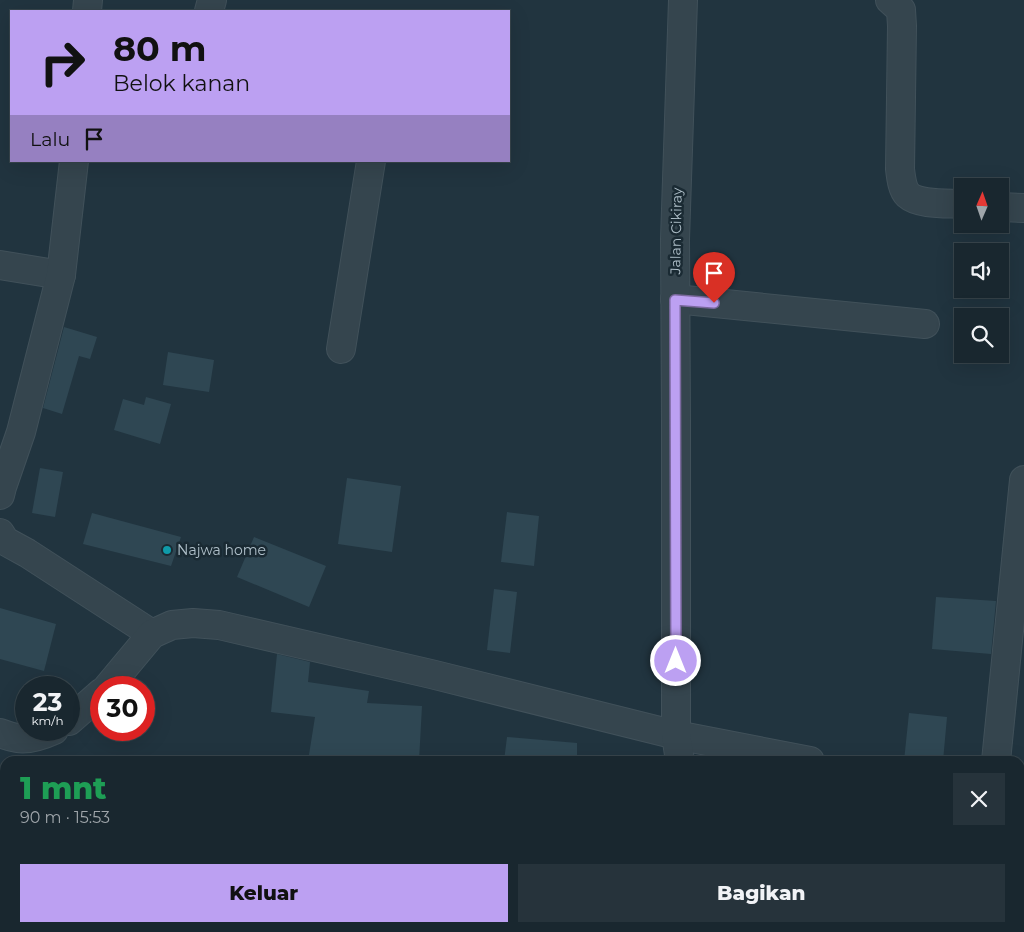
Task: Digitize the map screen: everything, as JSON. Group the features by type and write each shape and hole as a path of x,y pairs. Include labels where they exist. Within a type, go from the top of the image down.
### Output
{"street":[{"name":"Jalan Cikiray","path":"678,748 674,239 683,0"},
{"path":"890,0 901,10 900,168 902,183 908,194 922,202 954,204"},
{"path":"0,495 21,432 62,274 74,162"},
{"path":"341,349 371,162"},
{"path":"1009,207 1024,208"},
{"path":"0,265 62,274"},
{"path":"675,300 925,324"},
{"path":"996,756 1024,480"},
{"path":"0,533 5,541 152,634"},
{"path":"117,676 152,634 172,625 193,623 219,625 431,674 678,748 759,756"},
{"path":"80,711 90,703"},
{"path":"0,733 15,737"}],"building":[{"path":"64,327 97,337 90,359 79,356 62,414 43,408"},
{"path":"168,352 214,360 209,392 163,385"},
{"path":"146,397 171,404 160,444 114,430 123,399 144,405"},
{"path":"40,468 63,472 55,517 32,513"},
{"path":"347,478 401,486 392,552 338,544"},
{"path":"507,512 539,516 534,566 501,562"},
{"path":"92,513 181,537 171,566 83,544"},
{"path":"254,537 326,566 309,607 237,577"},
{"path":"494,589 517,592 510,653 487,650"},
{"path":"936,597 996,601 991,654 932,649"},
{"path":"0,608 56,624 44,671 0,659"},
{"path":"277,654 310,662 308,682 369,691 367,703 422,706 419,756 309,756 315,717 271,712"},
{"path":"909,713 947,717 943,756 905,756"},
{"path":"507,737 577,743 577,756 505,756"}],"place":[{"name":"Najwa home","path":"167,550"}],"route":[{"path":"676,661 675,300 714,303"}]}
